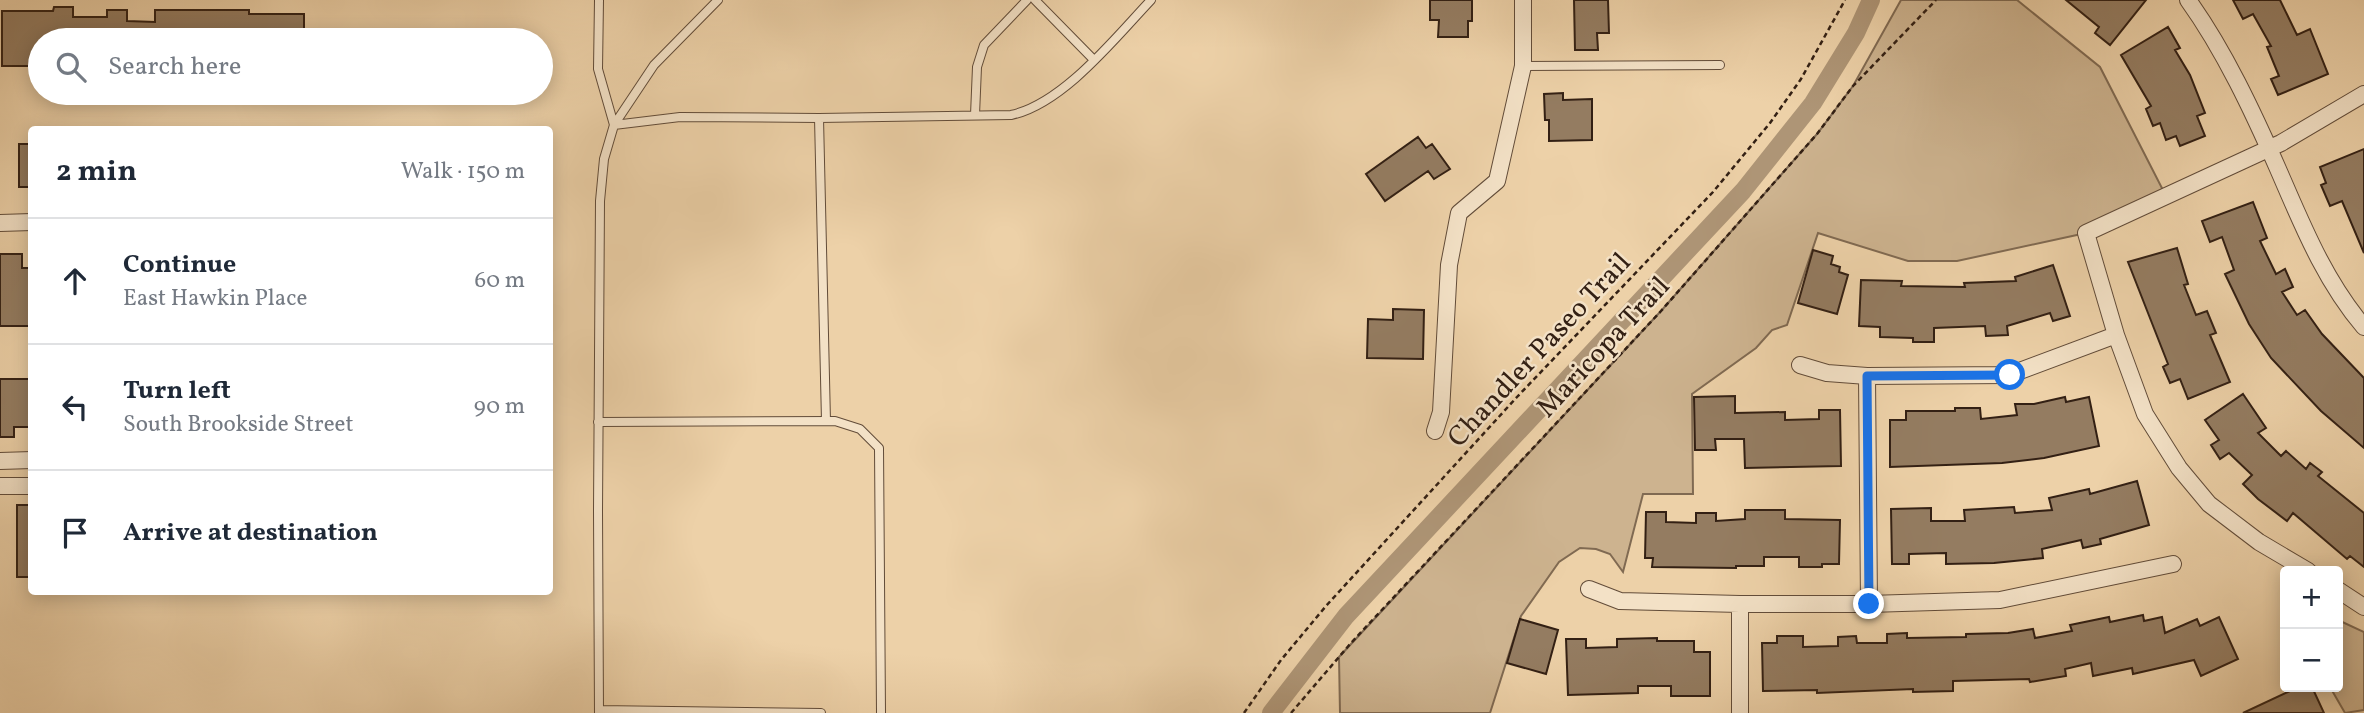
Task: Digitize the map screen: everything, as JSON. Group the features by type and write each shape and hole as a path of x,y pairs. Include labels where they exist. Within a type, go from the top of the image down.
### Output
{"street":[{"path":"1435,431 1441,412 1448,265 1459,213 1497,181 1523,66 1524,0"},
{"path":"2188,0 2207,27 2269,148 2320,263 2364,327"},
{"path":"2300,566 2259,542 2209,504 2179,468 2145,414 2116,335 2086,233 2269,148 2364,94"},
{"path":"0,223 28,222"},
{"path":"1800,365 1827,373 1867,376 2010,375 2116,335"},
{"path":"1867,376 1869,604"},
{"path":"0,461 28,460"},
{"path":"0,486 28,486"},
{"path":"1589,589 1620,601 1869,604 2000,600 2173,564"},
{"path":"2343,593 2364,607"},
{"path":"1740,604 1740,713"}],"lane":[{"path":"599,0 598,69 614,125"},
{"path":"719,0 654,65 614,125 604,159 600,201 599,711 821,713"},
{"path":"975,115 977,67 984,45 1027,0"},
{"path":"1035,0 1093,59"},
{"path":"614,125 680,117 1011,115 1028,111 1066,87 1151,0"},
{"path":"1523,66 1720,65"},
{"path":"819,118 826,421"},
{"path":"598,422 835,421 860,429 879,448 881,713"}],"path":[{"name":"Chandler Paseo Trail","path":"1244,713 1326,606 1517,397 1713,192 1770,123 1801,79 1845,0"},
{"name":"Maricopa Trail","path":"1291,713 1351,643 1661,311 1817,134 1853,86 1936,0"}],"shaded area":[{"path":"1901,0 2017,0 2100,67 2166,196 2086,233 1957,261 1908,261 1818,233 1787,325 1772,330 1756,348 1692,394 1693,494 1643,494 1623,572 1610,554 1596,549 1580,548 1559,562 1521,616 1490,713 1340,713 1339,657 1661,311 1817,134 1853,86"},
{"path":"2343,622 2364,632 2364,710 2345,713 2333,692 2343,692"}],"building":[{"path":"1430,0 1472,0 1472,21 1468,21 1468,37 1438,37 1439,20 1430,20"},
{"path":"1574,0 1608,0 1609,33 1597,33 1598,50 1575,50"},
{"path":"2066,0 2146,0 2110,45 2095,33 2099,27"},
{"path":"2233,0 2280,0 2297,35 2310,29 2328,74 2278,95 2271,79 2279,76 2267,47 2271,46 2253,14 2243,19"},
{"path":"54,7 73,7 73,17 107,17 107,10 127,10 127,21 155,22 155,10 249,10 249,14 304,14 304,28 28,28 28,66 2,66 2,11 53,11"},
{"path":"2168,27 2180,48 2175,50 2190,75 2205,113 2197,116 2205,136 2180,146 2176,136 2166,140 2160,123 2153,126 2146,109 2151,106 2121,55"},
{"path":"1563,93 1563,100 1592,99 1592,140 1549,141 1549,120 1545,120 1544,94"},
{"path":"1418,137 1426,148 1432,144 1450,169 1434,179 1428,171 1385,201 1366,174"},
{"path":"19,144 28,144 28,187 19,187"},
{"path":"2364,149 2364,253 2342,201 2330,206 2321,185 2326,183 2320,167"},
{"path":"2253,202 2267,238 2260,241 2276,274 2285,269 2293,287 2282,292 2297,315 2305,310 2322,334 2364,378 2364,448 2321,411 2271,358 2249,324 2225,274 2234,270 2222,237 2210,242 2202,221"},
{"path":"2177,248 2188,284 2184,285 2196,315 2207,311 2216,333 2210,335 2230,382 2188,399 2180,379 2170,383 2163,367 2168,364 2128,262"},
{"path":"1813,250 1833,256 1831,264 1840,267 1839,272 1848,275 1837,314 1798,303"},
{"path":"0,254 22,254 22,268 28,268 28,326 0,326"},
{"path":"2053,265 2070,316 2053,321 2050,313 2007,326 2008,335 1986,336 1985,326 1934,328 1934,342 1880,337 1880,327 1859,326 1861,280 1902,281 1901,286 1965,287 1964,283 2016,281 2015,277"},
{"path":"1393,309 1424,310 1423,359 1367,358 1368,319 1393,320"},
{"path":"0,379 28,379 28,427 14,427 14,437 0,437"},
{"path":"2243,394 2266,428 2258,433 2281,456 2286,451 2306,469 2310,463 2322,472 2318,476 2364,513 2364,567 2350,556 2347,559 2293,513 2287,521 2258,499 2243,484 2252,475 2229,453 2220,459 2211,445 2219,440 2205,420"},
{"path":"1735,396 1735,413 1785,412 1785,420 1819,419 1819,410 1840,410 1841,466 1745,468 1744,439 1715,439 1716,450 1695,450 1694,397"},
{"path":"2065,397 2066,402 2089,397 2099,446 2044,458 2002,463 1890,467 1890,420 1906,420 1906,411 1980,408 1981,419 2017,415 2015,404 2034,404"},
{"path":"2137,481 2149,525 2100,539 2101,544 2083,548 2081,540 2042,549 2043,558 1994,563 1946,564 1946,553 1909,554 1909,564 1892,564 1891,509 1931,508 1931,521 1965,521 1964,510 2014,507 2015,513 2052,510 2049,498 2089,489 2090,494"},
{"path":"17,505 28,505 28,577 17,577"},
{"path":"1745,510 1785,510 1785,519 1840,520 1839,564 1799,567 1799,557 1764,557 1764,566 1652,567 1653,558 1645,558 1646,512 1666,512 1666,522 1696,523 1696,513 1716,513 1716,521 1745,519"},
{"path":"2143,615 2144,621 2162,617 2165,633 2197,619 2200,626 2219,617 2238,659 2201,676 2194,660 2133,674 2132,668 2093,676 2091,663 2065,669 2066,676 2030,682 2029,679 1953,681 1953,691 1763,691 1762,643 1777,643 1777,636 1803,636 1803,647 1838,646 1838,637 1856,636 1857,643 1887,643 1887,634 1907,633 1907,638 1966,637 1966,634 2008,633 2033,629 2035,638 2072,631 2070,625 2109,617 2110,622"},
{"path":"1520,619 1558,630 1546,674 1507,663"},
{"path":"1657,638 1657,641 1694,641 1694,652 1710,652 1710,696 1671,696 1671,686 1638,686 1638,693 1568,695 1566,639 1586,639 1586,648 1617,647 1617,639"},
{"path":"2288,692 2314,692 2324,713 2243,713"}],"waterway":[{"path":"1271,713 1346,616 1743,191 1813,103 1856,33 1871,0"}],"route":[{"path":"1869,604 1867,376 2010,375"}]}
